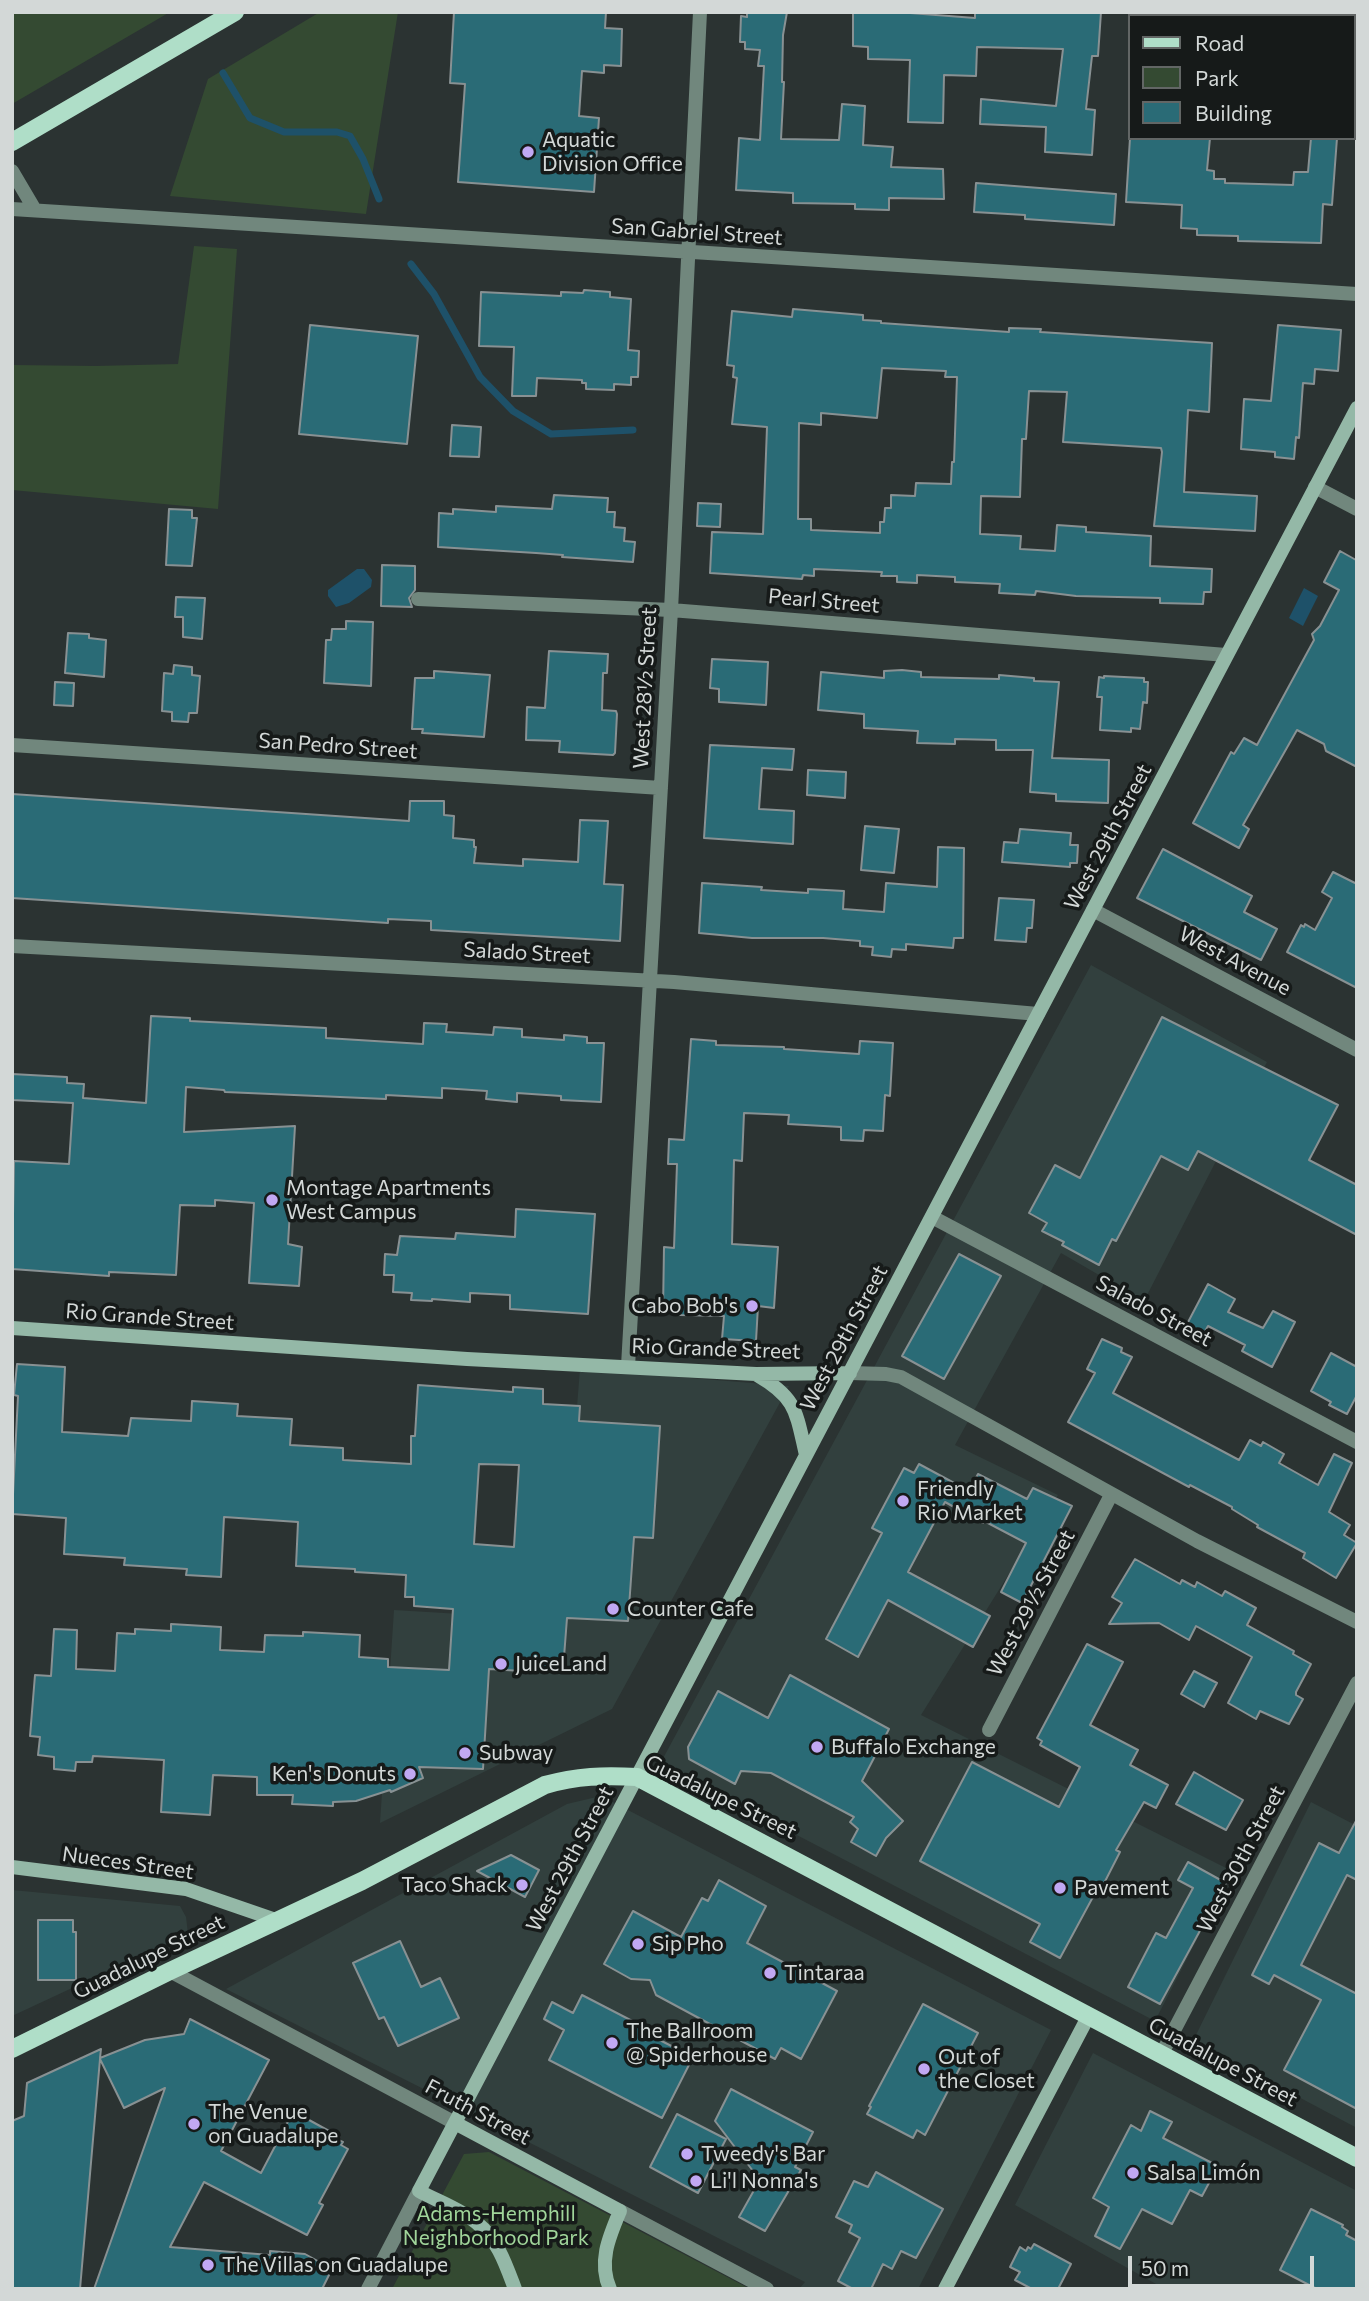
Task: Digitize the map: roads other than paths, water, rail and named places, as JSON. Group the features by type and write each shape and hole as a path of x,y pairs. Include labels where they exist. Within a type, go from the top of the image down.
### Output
{"main road":[{"path":"12,142 234,12"},
{"name":"Guadalupe Street","path":"12,2049 170,1970 362,1881 545,1785 599,1774 637,1777 1357,2158"}],"street":[{"name":"West 28½ Street","path":"628,1366 671,610 701,12"},
{"path":"12,171 36,210"},
{"name":"San Gabriel Street","path":"12,209 1357,294"},
{"name":"West 29th Street","path":"368,2289 1357,408"},
{"path":"1315,486 1357,509"},
{"name":"Pearl Street","path":"418,599 671,610 1227,655"},
{"name":"San Pedro Street","path":"12,745 661,788"},
{"name":"West Avenue","path":"1093,910 1357,1050"},
{"name":"Salado Street","path":"12,946 649,980 1038,1014"},
{"name":"Salado Street","path":"932,1217 1357,1442"},
{"name":"Rio Grande Street","path":"12,1328 467,1359 756,1374 850,1373 901,1377 1111,1495 1357,1622"},
{"path":"756,1374 778,1387 790,1399 798,1417 806,1455"},
{"name":"West 29½ Street","path":"989,1730 1111,1495"},
{"name":"West 30th Street","path":"1161,2055 1357,1684"},
{"name":"Nueces Street","path":"12,1867 186,1889 276,1920"},
{"name":"Fruth Street","path":"170,1970 767,2289"},
{"path":"945,2289 1088,2017"},
{"path":"419,2191 476,2221 490,2235 501,2253 515,2289"},
{"path":"610,2289 605,2277 606,2246 620,2211"}],"water":[{"path":"357,569 364,569 372,580 371,587 349,603 336,607 328,596 328,590"},
{"path":"1304,588 1318,596 1303,626 1289,618"}],"waterway":[{"path":"223,73 250,118 284,132 337,132 350,136 363,159 379,199"},
{"path":"411,264 434,294 480,377 513,411 551,434 633,430"}],"place":[{"name":"Aquatic Division Office","path":"528,152"},
{"name":"Montage Apartments West Campus","path":"272,1200"},
{"name":"Cabo Bob's","path":"752,1306"},
{"name":"Friendly Rio Market","path":"903,1501"},
{"name":"Counter Cafe","path":"613,1609"},
{"name":"JuiceLand","path":"501,1664"},
{"name":"Buffalo Exchange","path":"817,1747"},
{"name":"Subway","path":"465,1753"},
{"name":"Ken's Donuts","path":"410,1774"},
{"name":"Taco Shack","path":"522,1885"},
{"name":"Pavement","path":"1060,1888"},
{"name":"Sip Pho","path":"638,1944"},
{"name":"Tintaraa","path":"770,1973"},
{"name":"The Ballroom @ Spiderhouse","path":"612,2043"},
{"name":"Out of the Closet","path":"924,2069"},
{"name":"The Venue on Guadalupe","path":"194,2124"},
{"name":"Tweedy's Bar","path":"687,2154"},
{"name":"Salsa Limón","path":"1133,2173"},
{"name":"Li'l Nonna's","path":"696,2181"},
{"name":"The Villas on Guadalupe","path":"208,2265"}],"park label":[{"name":"Adams-Hemphill Neighborhood Park","path":"496,2226"}]}
